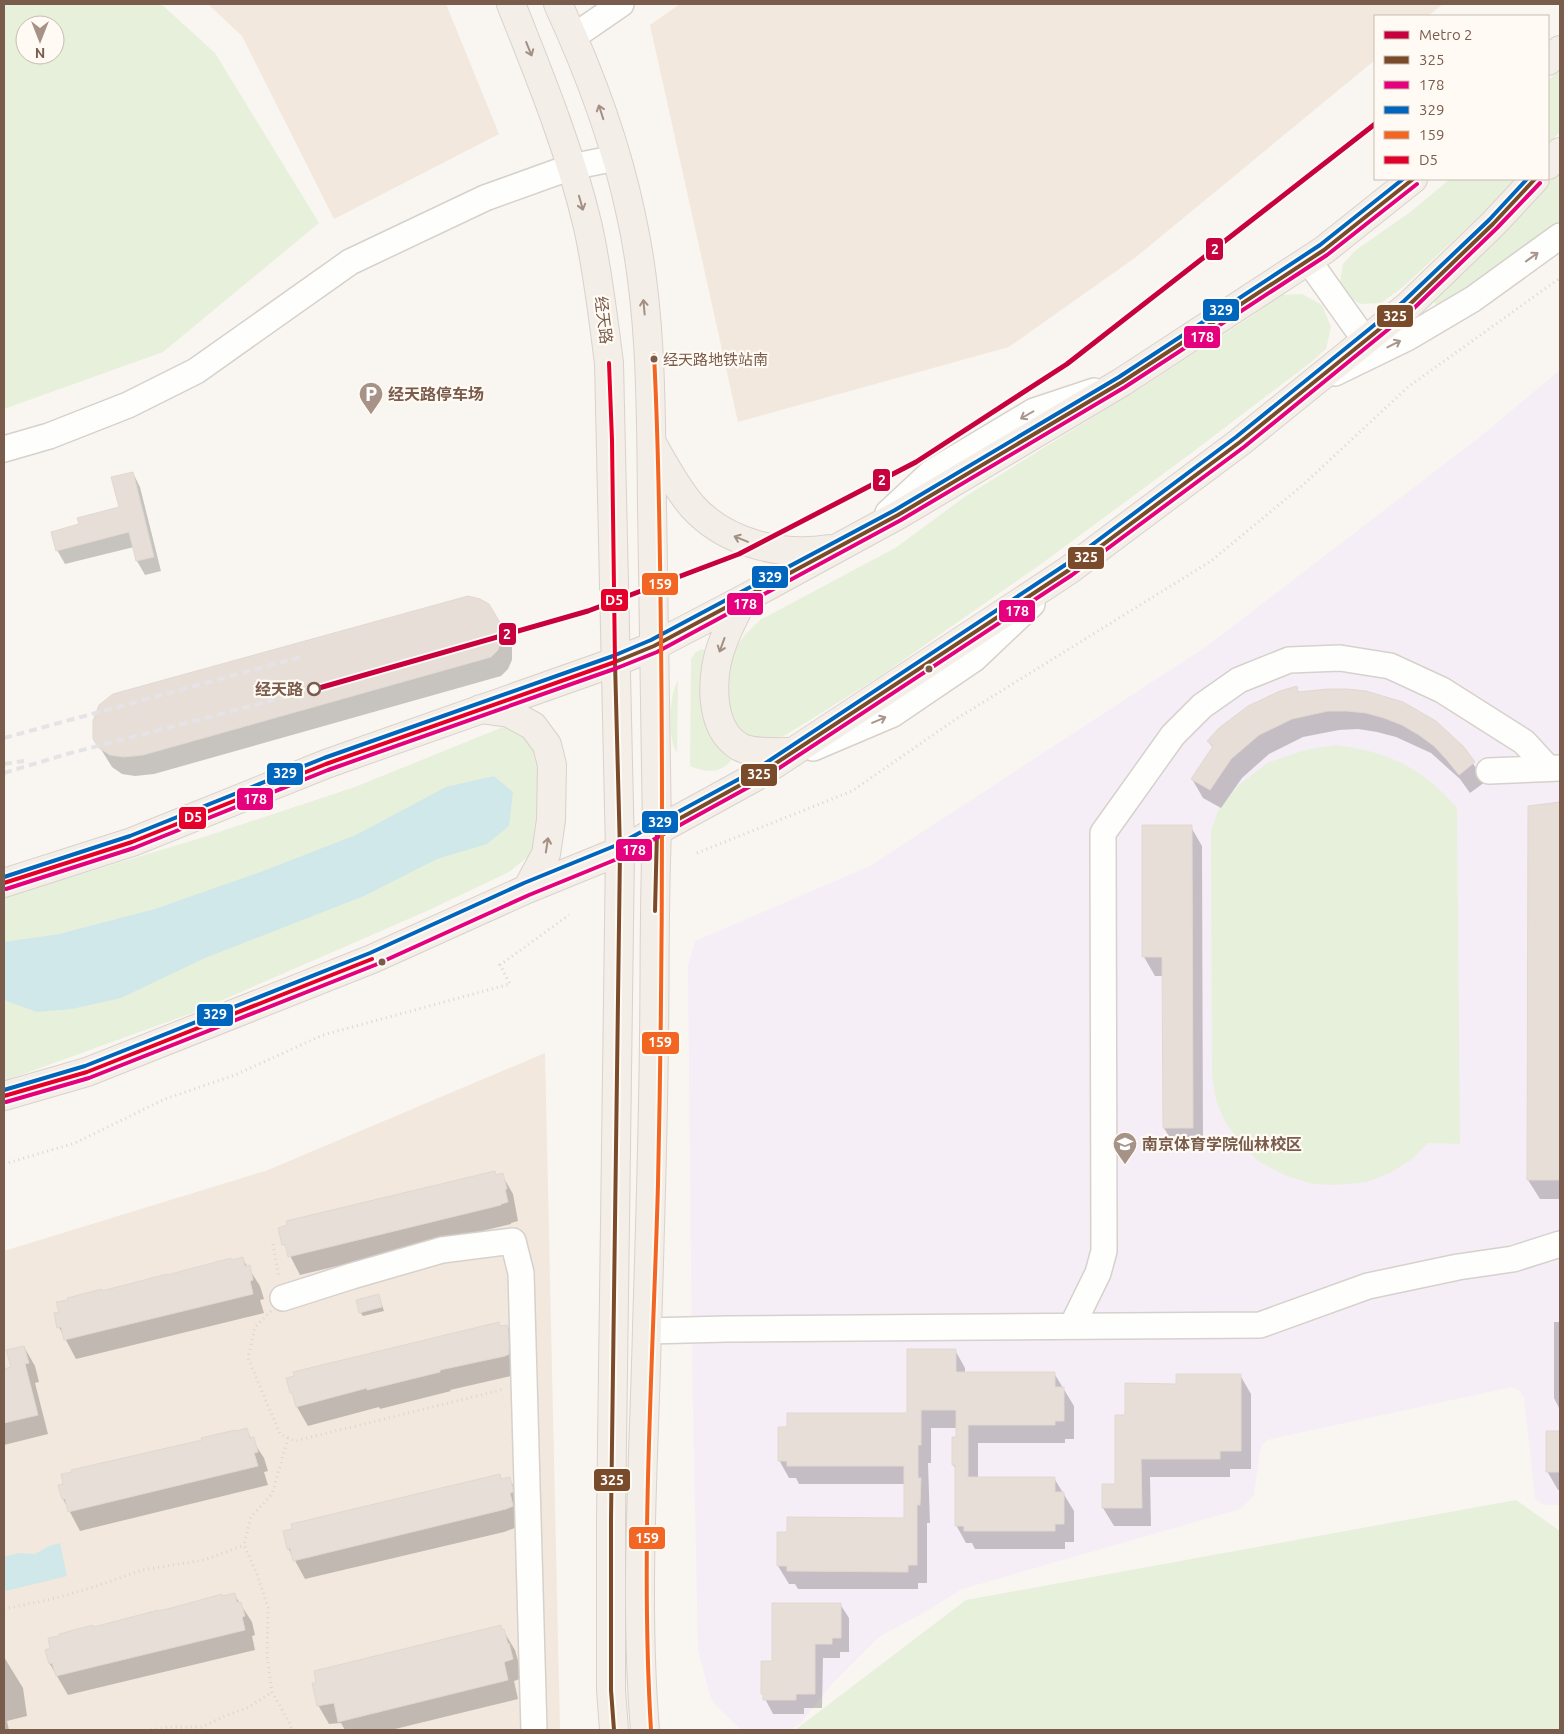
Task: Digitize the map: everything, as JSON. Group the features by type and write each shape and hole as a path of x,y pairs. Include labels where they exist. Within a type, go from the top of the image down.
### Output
{"main road":[{"name":"经天路","path":"510,4 547,94 571,167 591,244 609,363 620,851 611,1499 611,1680 614,1730"},
{"path":"558,4 598,101 632,216 641,277 648,355 652,441 657,831 654,1050 640,1518 642,1690 645,1730"},
{"path":"1549,60 1560,50"},
{"path":"1549,165 1560,152"},
{"path":"4,883 132,842 326,764 615,662 654,646 869,531 1122,382 1324,250 1412,180"},
{"path":"4,1096 87,1072 372,959 527,889 620,851 755,777 1069,570 1240,442 1408,306 1493,224 1534,180"},
{"path":"652,441 670,475 693,506 715,526 738,538 763,547 817,551 840,547"},
{"path":"742,600 722,643 718,660 715,702 718,719 726,734 741,748 763,752 793,752"},
{"path":"480,709 509,713 533,726 547,745 552,766 551,820 546,854 527,889"}],"street":[{"path":"573,37 621,4"},
{"path":"4,450 49,436 128,405 196,371 350,262 485,198 571,167 616,158"},
{"path":"1304,389 1407,338 1473,299 1560,236"},
{"path":"1308,260 1365,340"},
{"path":"755,777 820,745 893,714 974,660 1069,570"},
{"path":"1072,1326 1098,1273 1104,1251 1103,833 1173,735 1202,706 1239,680 1289,660 1340,658 1390,666 1442,690 1524,742 1554,768"},
{"path":"1489,772 1554,768"},
{"path":"283,1298 442,1250 514,1241 521,1273 534,1730"},
{"path":"647,1332 728,1329 1260,1325 1368,1286 1458,1267 1513,1259 1560,1244"}],"path":[{"path":"697,853 852,791 956,719 1212,560 1304,484 1408,387 1560,278"},
{"path":"4,1164 75,1143 165,1099 235,1075 323,1035 510,984 500,965 569,915"},
{"path":"274,1244 283,1298 255,1328 248,1358 280,1434 295,1441 506,1389"},
{"path":"288,1438 272,1494 251,1517 244,1545 268,1608 267,1656 272,1692 292,1730"},
{"path":"4,1609 52,1599 142,1570 204,1560 244,1545"},
{"path":"151,1730 167,1727 202,1728 225,1716 249,1707 272,1692"}],"shaded area":[{"path":"208,4 446,4 499,134 334,219 242,36"},
{"path":"680,4 1443,4 1429,15 1374,15 1374,61 1136,257 1009,347 738,422 650,25"},
{"name":"南京体育学院仙林校区","path":"1560,370 1560,1505 1543,1505 1535,1499 1524,1398 1519,1390 1512,1387 1267,1440 1262,1445 1260,1451 1254,1495 1241,1509 962,1589 879,1637 831,1685 801,1723 794,1728 789,1730 741,1729 715,1705 710,1696 698,1650 692,1364 688,966 695,941 870,866 1207,646 1481,436"},
{"path":"545,1053 560,1730 4,1730 4,1251 268,1170"}],"green space":[{"path":"4,4 161,4 215,53 319,223 163,352 4,409"},
{"path":"1560,69 1560,132 1549,143 1549,80"},
{"path":"1560,171 1560,221 1463,291 1440,305 1434,303 1431,296"},
{"path":"1449,180 1514,180 1483,213 1403,287 1381,303 1361,304 1348,297 1340,282 1343,264 1356,250 1409,213"},
{"path":"1302,294 1322,305 1331,327 1326,349 1310,363 1041,564 879,677 784,736 766,741 748,737 734,728 723,688 728,657 745,635 760,620 897,547 963,498 1145,385 1249,318 1281,295"},
{"path":"702,649 710,652 732,759 728,764 713,771 701,770 690,766 691,659 696,652"},
{"path":"678,680 677,753 672,737 670,716"},
{"path":"503,727 521,731 542,758 540,835 530,855 509,872 429,910 195,1012 4,1081 4,895 75,876 204,837 355,787"},
{"path":"1336,745 1372,752 1403,764 1431,782 1457,808 1460,1144 1428,1143 1411,1160 1390,1173 1367,1182 1335,1185 1312,1184 1285,1175 1258,1161 1243,1146 1225,1122 1216,1100 1212,1075 1211,831 1218,811 1238,786 1267,763 1305,750"},
{"path":"1516,1500 1560,1531 1560,1730 795,1730 966,1600"}],"water":[{"path":"494,776 513,792 509,826 487,844 437,859 364,896 205,958 121,998 72,1009 37,1012 4,1000 4,942 59,934 155,909 263,871 356,835 446,787"},
{"path":"60,1543 67,1576 6,1591 4,1583 4,1557 19,1553 35,1554 49,1546"}],"building":[{"path":"133,472 154,557 136,561 129,532 56,551 51,532 79,524 77,518 119,507 111,477"},
{"name":"经天路","path":"468,596 489,604 502,626 498,650 491,657 143,755 124,757 110,755 99,748 93,739 93,721 99,705 113,694"},
{"path":"1297,686 1298,692 1347,689 1366,691 1403,702 1436,721 1464,747 1475,762 1459,775 1434,746 1402,725 1366,713 1328,711 1292,719 1259,735 1231,759 1210,790 1191,779 1213,746 1207,741 1219,728 1248,706 1280,691"},
{"path":"1560,802 1560,1180 1527,1180 1528,806"},
{"path":"1142,825 1192,825 1193,1128 1163,1128 1162,957 1142,957"},
{"path":"495,1171 496,1175 503,1173 507,1189 505,1189 508,1202 501,1205 288,1257 285,1244 282,1245 278,1228 287,1225 286,1221"},
{"path":"243,1257 245,1266 250,1265 253,1280 250,1281 253,1294 64,1340 61,1327 57,1328 54,1313 59,1312 56,1302 102,1289 102,1291 231,1258 231,1260"},
{"path":"379,1294 382,1307 359,1313 356,1300"},
{"path":"499,1322 500,1326 507,1325 508,1329 509,1354 505,1356 440,1370 440,1372 367,1390 367,1388 296,1407 292,1393 290,1393 286,1378 294,1376 293,1372"},
{"path":"24,1346 29,1363 25,1364 38,1415 4,1423 4,1369 11,1367 6,1350"},
{"path":"907,1349 956,1349 956,1372 1055,1372 1055,1387 1064,1387 1064,1421 1055,1421 1055,1425 968,1425 968,1477 1055,1477 1055,1492 1064,1492 1064,1524 1055,1524 1055,1531 964,1531 964,1526 955,1526 955,1465 952,1465 952,1437 956,1437 956,1410 921,1410 921,1445 918,1445 918,1478 921,1478 920,1505 917,1505 917,1565 908,1565 908,1572 787,1571 787,1566 777,1566 777,1532 787,1532 787,1517 904,1518 904,1466 787,1466 787,1461 778,1461 778,1427 787,1427 787,1413 907,1413"},
{"path":"1176,1374 1241,1374 1241,1451 1220,1451 1220,1459 1141,1459 1142,1508 1102,1508 1102,1484 1115,1484 1115,1415 1125,1415 1125,1383 1176,1384"},
{"path":"247,1428 250,1438 254,1437 258,1452 254,1453 258,1466 68,1512 65,1499 62,1499 58,1485 63,1484 61,1474 72,1472 71,1470"},
{"path":"1546,1431 1560,1431 1560,1472 1546,1472"},
{"path":"500,1474 501,1479 510,1477 513,1489 513,1492 510,1493 513,1506 506,1509 293,1561 290,1548 287,1549 283,1531 292,1529 291,1524"},
{"path":"235,1593 237,1602 241,1602 245,1616 242,1617 245,1630 56,1676 52,1663 49,1664 45,1650 50,1648 48,1638 93,1625 94,1627 222,1594 222,1596"},
{"path":"772,1603 841,1603 841,1638 832,1638 832,1644 815,1644 815,1694 796,1694 796,1700 763,1700 763,1694 761,1694 761,1661 772,1661"},
{"path":"501,1625 509,1643 513,1659 504,1662 508,1680 338,1722 334,1703 317,1706 312,1683 316,1683 314,1671"}],"railway":[{"path":"4,738 304,656"},
{"path":"4,773 67,754 312,690"},
{"path":"4,764 24,761"}],"metro line":[{"name":"2","path":"312,690 588,611 739,554 916,462 1067,364 1374,125"}],"transit line":[{"name":"329","path":"4,877 130,836 324,758 613,656 651,640 895,510 1119,377 1320,245 1402,180"},
{"name":"325","path":"614,1730 611,1690 611,1519 620,851 615,662 654,646 898,515 1122,382 1324,250 1412,180"},
{"name":"329","path":"4,1090 85,1066 370,953 524,883 617,845 752,772 1065,565 1236,437 1404,301 1489,220 1526,180"},
{"name":"325","path":"655,911 657,831 755,777 1069,570 1240,442 1408,306 1493,224 1534,180"},
{"name":"178","path":"6,1102 89,1078 375,965 529,895 622,857 758,782 1072,575 1244,447 1412,310 1497,228 1540,183"},
{"name":"178","path":"6,889 134,848 328,770 617,668 657,652 901,520 1125,387 1327,255 1417,184"},
{"name":"159","path":"651,1730 648,1662 647,1525 658,1184 662,843 660,531 654,355"},
{"name":"D5","path":"4,883 132,842 326,764 615,662 609,363"},
{"name":"D5","path":"4,1096 87,1072 372,959"}],"place":[{"name":"经天路地铁站南","path":"654,359"},
{"name":"经天路停车场","path":"371,415"},
{"name":"经天路","path":"314,689"},
{"name":"南京体育学院仙林校区","path":"1125,1165"}]}
